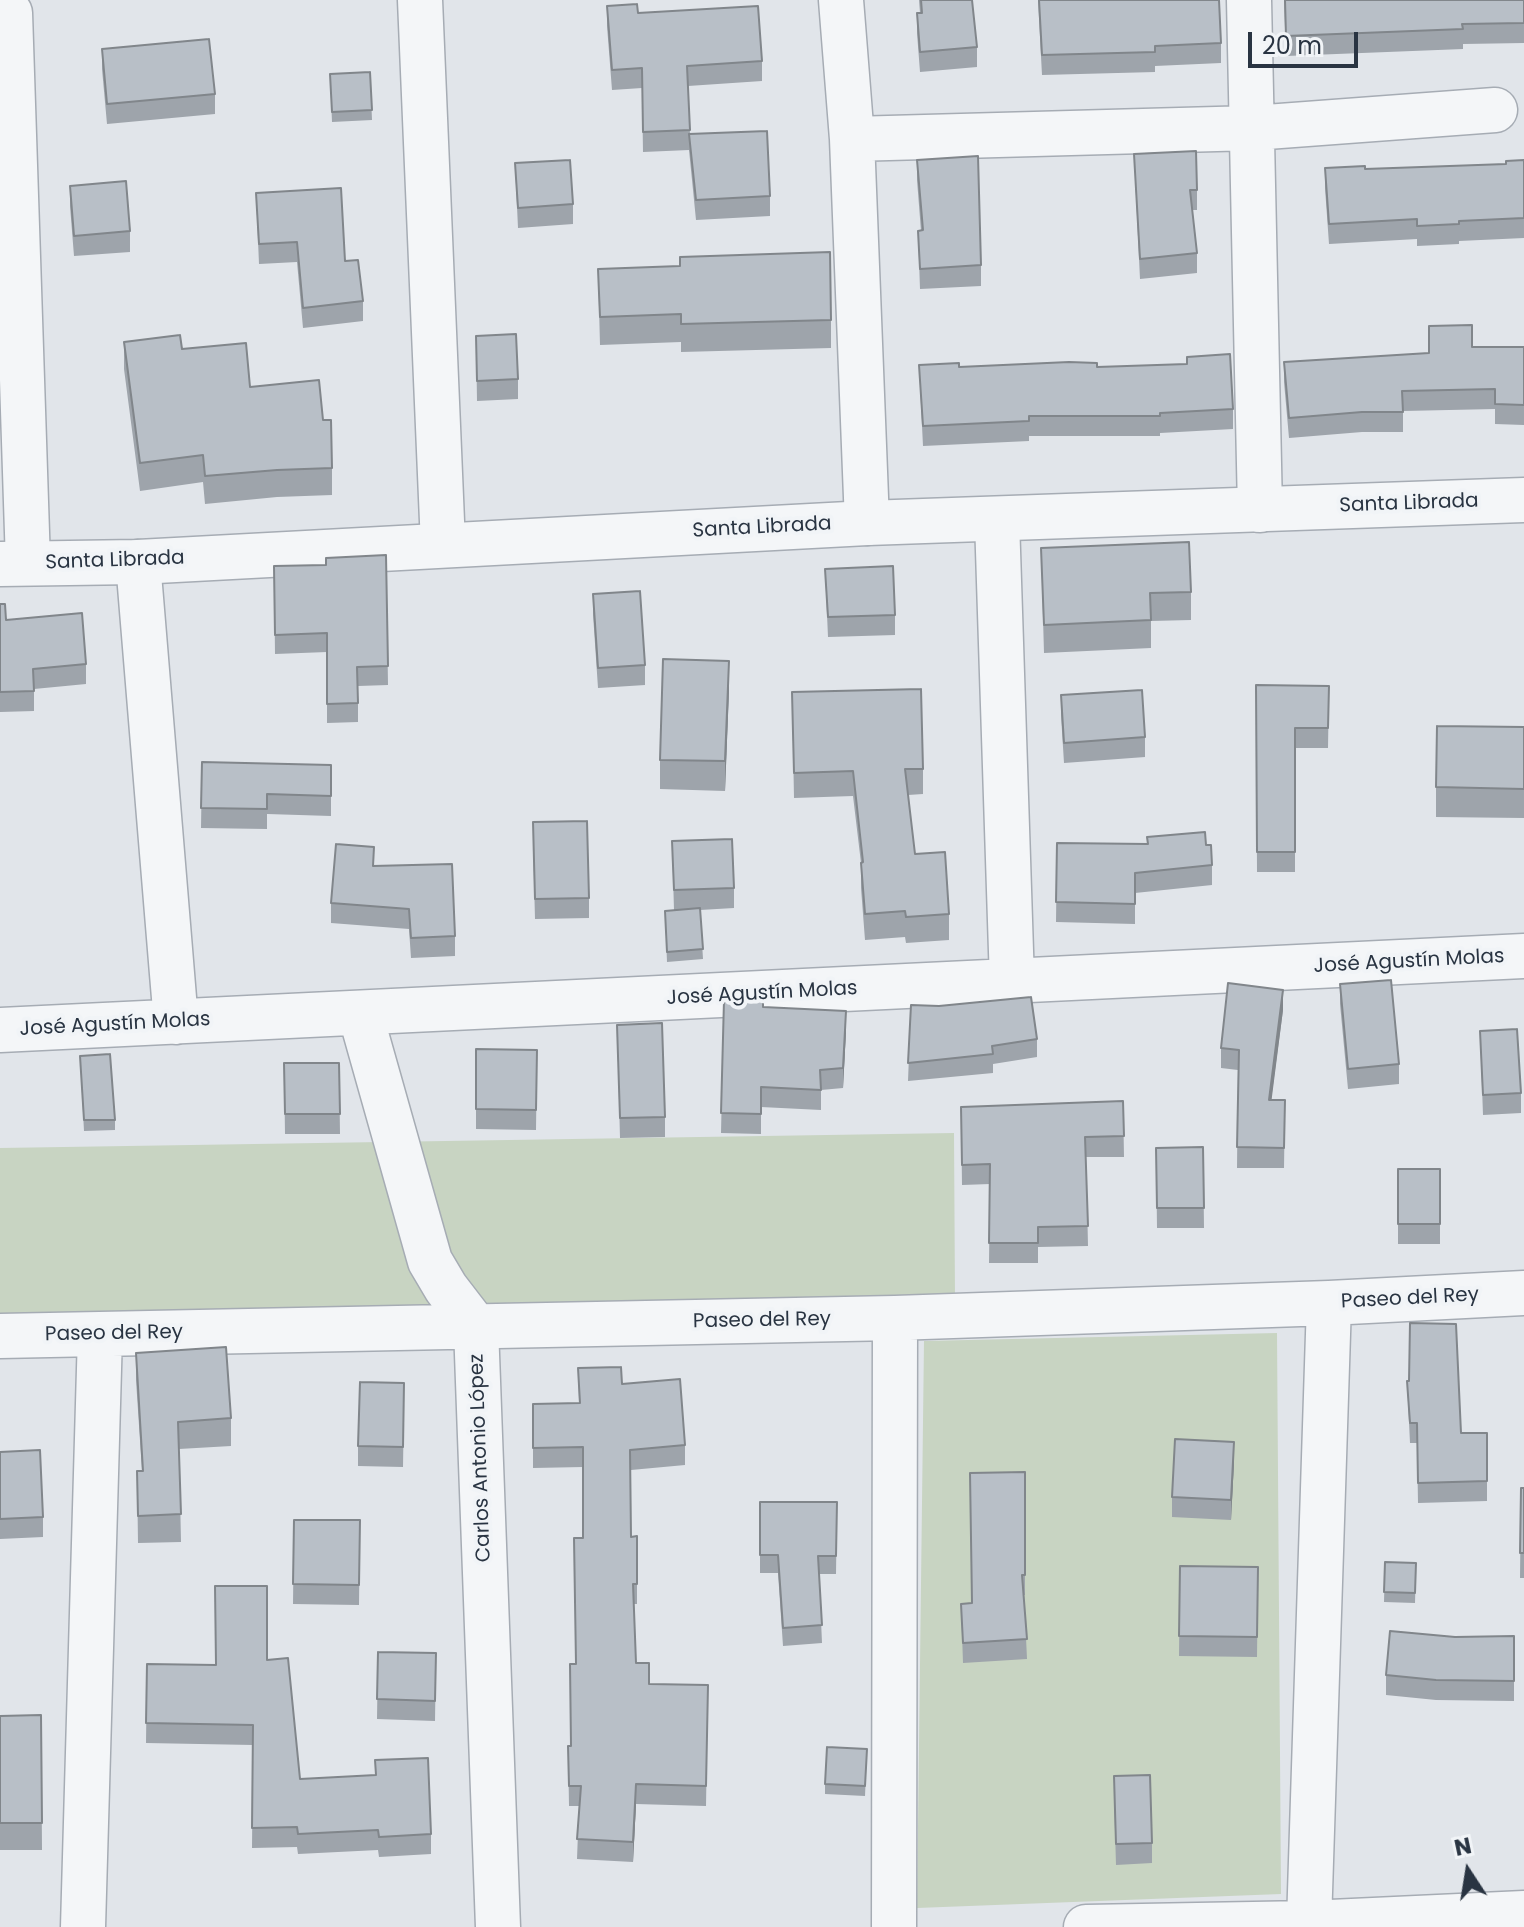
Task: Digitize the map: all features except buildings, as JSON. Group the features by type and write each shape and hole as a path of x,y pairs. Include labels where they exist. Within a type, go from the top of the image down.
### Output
{"street":[{"path":"420,0 443,545"},
{"path":"841,0 852,139 867,523"},
{"path":"1249,0 1260,510"},
{"path":"10,13 14,564"},
{"path":"852,139 1253,128 1495,110"},
{"name":"Santa Librada","path":"14,564 138,562 867,523 1524,500"},
{"path":"997,520 1012,982"},
{"path":"138,562 176,1022"},
{"name":"José Agustín Molas","path":"0,1030 1524,956"},
{"name":"Carlos Antonio López","path":"360,1013 430,1261 476,1327 498,1927"},
{"name":"Paseo del Rey","path":"0,1336 895,1318 1524,1293"},
{"path":"1309,1923 1329,1303"},
{"path":"894,1927 895,1318"},
{"path":"83,1927 100,1334"},
{"path":"1086,1927 1309,1923 1524,1913"}],"green space":[{"path":"954,1133 955,1299 0,1320 0,1148"},
{"path":"1277,1333 1281,1894 917,1908 924,1341"}]}
